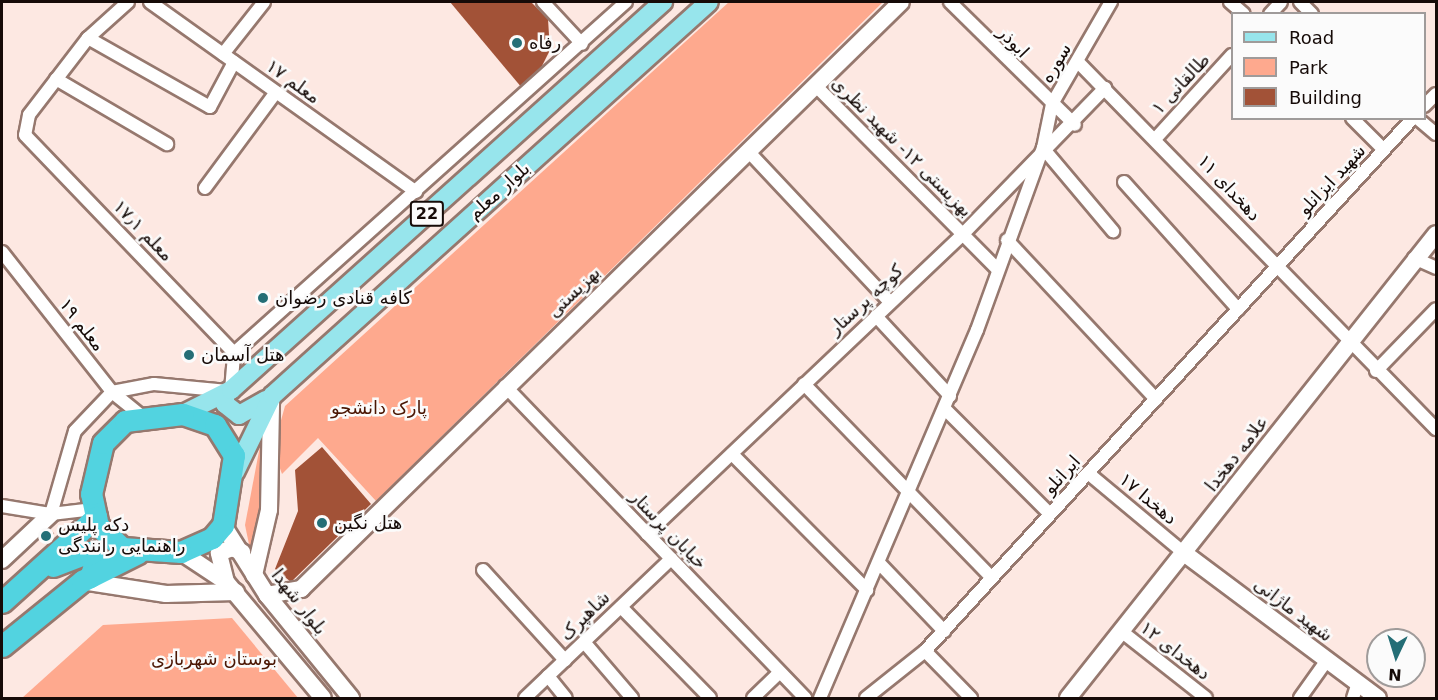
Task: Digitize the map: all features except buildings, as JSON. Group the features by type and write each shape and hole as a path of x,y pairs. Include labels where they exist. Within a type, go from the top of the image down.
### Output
{"highway":[{"path":"2,646 86,579 138,553 181,552 197,548 223,525 235,472 231,447 215,425 183,414 140,415 125,420 103,442 90,494 95,513 108,539 138,553"},
{"path":"2,602 95,513"},
{"path":"29,578 82,552 94,556 86,579"}],"main road":[{"name":"بلوار معلم","path":"183,414 229,392 663,2"},
{"name":"بلوار معلم","path":"235,472 272,396 709,2"},
{"path":"229,392 228,409 245,415 272,396"}],"street":[{"path":"128,2 88,38 56,80 167,144"},
{"name":"معلم ۱۷","path":"150,2 416,192"},
{"path":"223,54 264,2"},
{"path":"543,2 582,44"},
{"path":"2,560 51,514 75,431 112,392 154,384 229,392 234,353 582,44 626,2"},
{"name":"بهزیستی","path":"267,595 301,589 505,386 901,2"},
{"name":"ابوذر","path":"950,2 1075,125"},
{"name":"سوره","path":"820,699 945,409 998,270 1007,240 1044,148 1052,104 1111,2"},
{"path":"1230,2 1242,12"},
{"path":"88,38 210,107 234,62"},
{"name":"طالقانی ۱","path":"1157,137 1231,57"},
{"name":"دهخدای ۱۱","path":"1078,62 1157,137 1348,344 1434,421"},
{"name":"معلم ۱۷٫۱","path":"56,80 29,115 25,135 234,353"},
{"name":"بهزیستی ۱۲- شهید نظری","path":"815,86 998,270"},
{"name":"کوچه پرستار","path":"647,534 963,234 1044,148 1075,125 1105,88"},
{"path":"205,188 276,92"},
{"path":"1426,105 1437,94"},
{"path":"1354,120 1384,150"},
{"name":"شهید ایزانلو","path":"1277,266 1413,120"},
{"path":"1418,120 1437,134"},
{"path":"1044,148 1113,231"},
{"path":"748,151 890,302"},
{"path":"1124,182 1238,309"},
{"name":"علامه دهخدا","path":"1068,699 1414,258 1437,234"},
{"path":"1007,240 1156,399"},
{"name":"معلم ۱۹","path":"2,252 112,392 140,415"},
{"path":"1414,258 1437,268"},
{"name":"ایرانلو","path":"866,699 925,651 944,631 1277,266"},
{"path":"1376,371 1437,309"},
{"path":"876,316 950,396"},
{"path":"804,384 992,578"},
{"name":"خیابان پرستار","path":"505,386 805,699"},
{"path":"254,575 269,510 272,396"},
{"path":"945,409 1050,514"},
{"path":"732,454 867,590"},
{"name":"دهخدا ۱۷","path":"1088,473 1184,553"},
{"path":"2,506 51,514 95,513"},
{"name":"بلوار شهدا","path":"223,525 267,595 351,699"},
{"path":"231,587 219,553 232,548 242,552"},
{"path":"181,552 231,587 323,699"},
{"name":"شهید ماژانی","path":"1184,553 1328,660 1355,691 1378,699"},
{"name":"شاهپرک","path":"525,699 671,559"},
{"path":"880,564 944,631"},
{"path":"483,570 565,660"},
{"path":"86,579 166,594 231,587"},
{"path":"621,607 710,699"},
{"name":"دهخدای ۱۲","path":"1122,631 1206,699"},
{"path":"584,642 633,699"},
{"path":"925,651 971,699"},
{"path":"1300,699 1328,660"},
{"path":"753,699 780,672"},
{"path":"548,676 566,699"}],"green space":[{"name":"پارک دانشجو","path":"729,2 883,2 376,501 318,438 282,474 273,449 285,406"},
{"path":"260,446 264,498 251,554 245,525"},
{"name":"بوستان شهربازی","path":"232,618 298,698 22,698 103,625"}],"place":[{"name":"رفاه","path":"517,43"},
{"name":"کافه قنادی رضوان","path":"263,298"},
{"name":"هتل آسمان","path":"189,355"},
{"name":"هتل نگین","path":"322,523"},
{"name":"دکه پلیس راهنمایی رانندگی","path":"46,536"}]}
